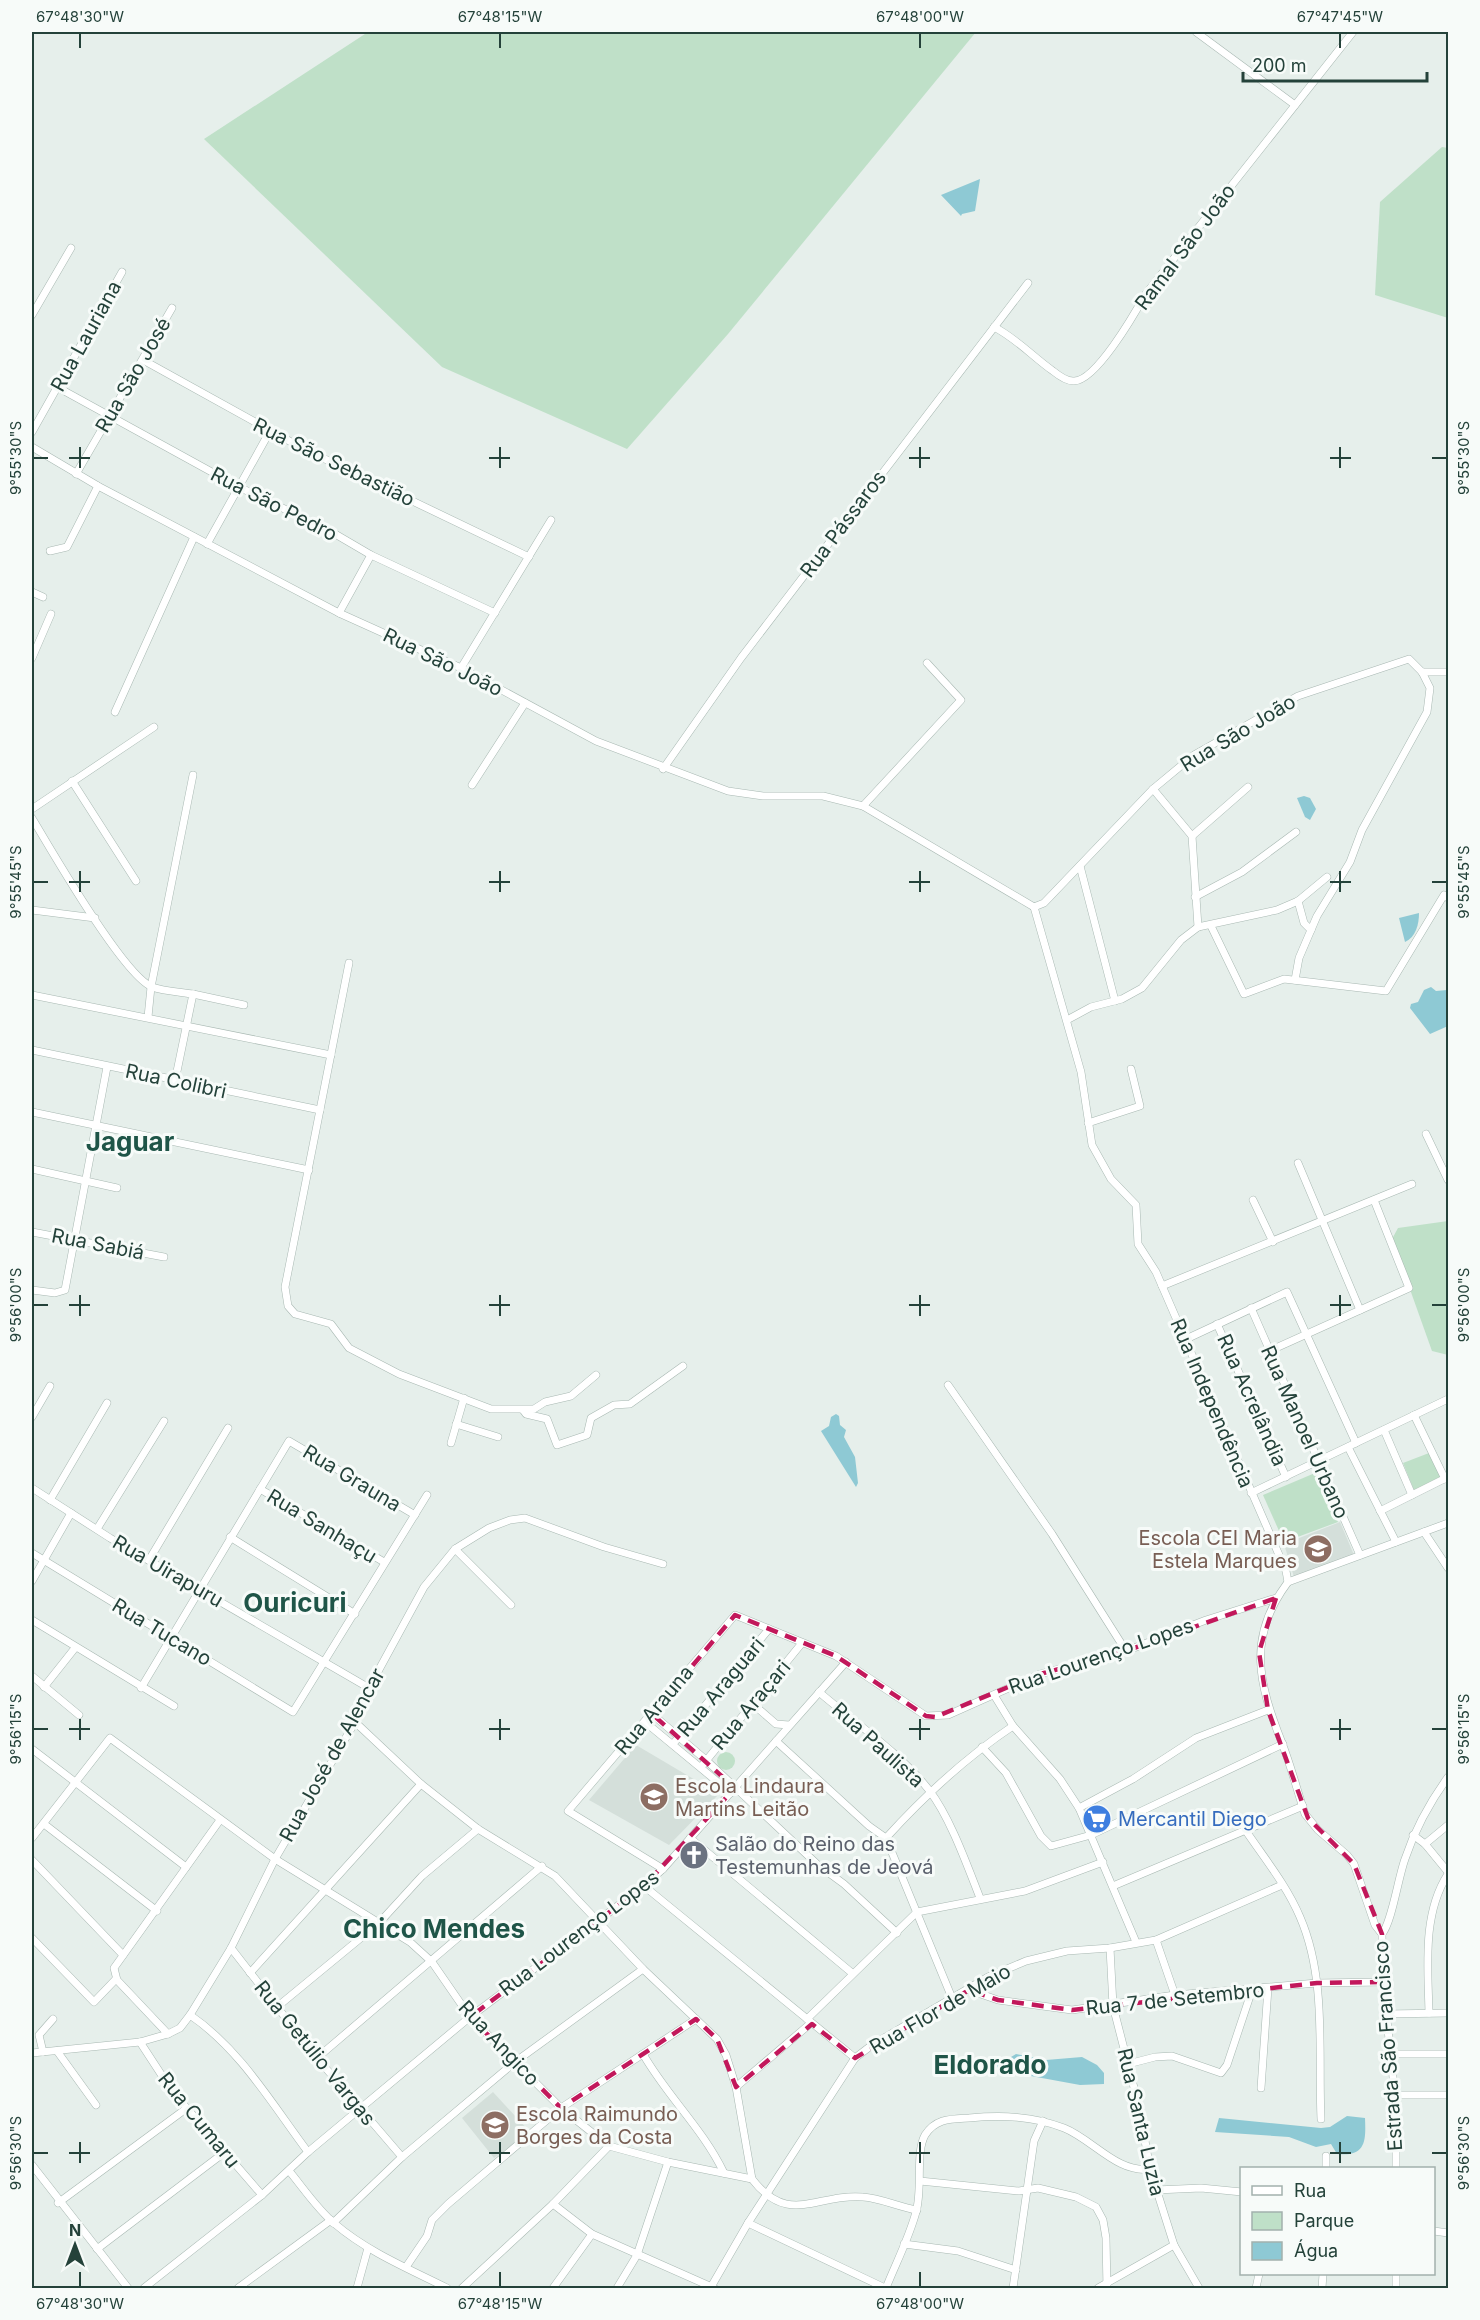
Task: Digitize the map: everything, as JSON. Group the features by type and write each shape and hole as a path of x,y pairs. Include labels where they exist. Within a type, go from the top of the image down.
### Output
{"street":[{"path":"1196,32 1295,105"},
{"name":"Ramal São João","path":"994,327 1055,373 1071,380 1082,379 1093,371 1130,321 1145,295 1353,32"},
{"path":"32,315 71,248"},
{"name":"Rua Lauriana","path":"32,432 122,272"},
{"name":"Rua Pássaros","path":"663,769 741,658 1028,283"},
{"name":"Rua São José","path":"76,474 172,308"},
{"name":"Rua São Sebastião","path":"143,360 270,431 530,557"},
{"name":"Rua São Pedro","path":"57,387 239,487 330,531 371,555 495,613"},
{"path":"207,544 270,431"},
{"name":"Rua São João","path":"32,447 98,486 339,613 461,668 596,741 663,769 728,791 763,796 823,796 863,806 1034,907 1044,903 1154,789 1194,755 1298,696 1400,660 1409,659 1422,672 1449,672"},
{"path":"50,551 67,547 98,486"},
{"path":"461,668 551,520"},
{"path":"115,712 195,537"},
{"path":"339,613 371,555"},
{"path":"32,592 43,597"},
{"path":"32,658 51,614"},
{"path":"863,806 961,700 927,663"},
{"path":"1295,980 1299,958 1311,930 1350,862 1362,830 1427,712 1430,688 1422,672"},
{"path":"472,785 525,703"},
{"path":"32,809 154,727"},
{"path":"148,1017 151,987 193,775"},
{"path":"72,781 136,881"},
{"path":"1192,836 1248,787"},
{"path":"1154,789 1192,836 1198,927"},
{"path":"32,818 113,947 135,974 151,987 244,1005"},
{"path":"1195,897 1242,872 1296,832"},
{"path":"1080,866 1115,1001"},
{"path":"1067,1020 1091,1007 1115,1001 1142,988 1181,940 1198,927 1277,910 1298,901 1327,877"},
{"path":"1211,926 1244,994 1277,979 1386,991 1444,895 1449,898"},
{"path":"1298,901 1304,923 1311,930"},
{"path":"1034,907 1085,1090 1088,1123 1140,1106 1131,1069"},
{"path":"32,910 96,918"},
{"path":"349,963 285,1287 291,1310 295,1314 331,1324 346,1346 377,1363 410,1379 491,1409 534,1409 545,1402 571,1396 596,1375"},
{"path":"175,1081 193,994"},
{"path":"32,995 331,1054"},
{"name":"Rua Colibri","path":"32,1050 320,1110"},
{"path":"32,1290 61,1292 67,1284 84,1180 108,1067"},
{"path":"32,1112 309,1170"},
{"name":"Rua Independência","path":"1088,1123 1095,1151 1125,1196 1136,1205 1138,1244 1149,1257 1162,1286 1282,1560 1288,1582"},
{"path":"1426,1134 1449,1180"},
{"path":"1298,1163 1360,1310"},
{"path":"32,1169 117,1188"},
{"path":"1162,1286 1412,1184"},
{"path":"1253,1200 1273,1242"},
{"path":"1269,1351 1409,1288 1374,1200"},
{"name":"Rua Sabiá","path":"32,1232 164,1257"},
{"path":"1184,1340 1287,1292 1356,1443"},
{"name":"Rua Manoel Urbano","path":"1251,1308 1360,1555"},
{"name":"Rua Acrelândia","path":"1217,1324 1286,1477"},
{"path":"523,1410 526,1414 547,1419 557,1445 587,1434 591,1418 614,1405 630,1404 683,1366"},
{"path":"948,1385 1052,1534 1126,1651"},
{"path":"32,1417 50,1386"},
{"path":"451,1443 464,1398"},
{"path":"1251,1493 1448,1402"},
{"path":"50,1500 107,1403"},
{"path":"1380,1511 1447,1478 1414,1416"},
{"path":"97,1529 164,1422"},
{"path":"456,1424 498,1437"},
{"path":"149,1560 228,1428"},
{"path":"1384,1430 1412,1496"},
{"name":"Rua Grauna","path":"260,1489 289,1441 415,1515"},
{"path":"1348,1447 1396,1542"},
{"name":"Rua Uirapuru","path":"32,1488 149,1560 369,1688"},
{"path":"141,1688 260,1489"},
{"name":"Rua Sanhaçu","path":"260,1489 384,1562"},
{"path":"324,1662 427,1495"},
{"path":"32,1581 72,1514"},
{"name":"Rua José de Alencar","path":"32,2053 140,2042 180,2028 231,1947 275,1859 354,1722 369,1688 424,1587 454,1549 489,1528 510,1520 525,1518 604,1547 663,1564"},
{"path":"1276,1598 1288,1582 1449,1523"},
{"path":"1424,1532 1449,1568"},
{"path":"230,1537 355,1614"},
{"path":"454,1549 511,1605"},
{"name":"Rua Tucano","path":"32,1553 292,1712 324,1662"},
{"name":"Rua Lourenço Lopes","path":"144,2289 290,2172 308,2152 470,2017 644,1886 663,1869 846,1662 926,1716 948,1715 1040,1674 1126,1651 1206,1620 1276,1598"},
{"name":"Estrada São Francisco","path":"1276,1598 1262,1635 1259,1652 1268,1710 1283,1744 1303,1806 1318,1830 1339,1847 1354,1864 1376,1925 1382,1934 1383,1983 1392,2054 1396,2167"},
{"name":"Rua Arauna","path":"663,1869 568,1811 730,1619 735,1616 742,1617 769,1629"},
{"path":"32,1620 174,1706"},
{"path":"769,1629 846,1662"},
{"name":"Rua Araguari","path":"674,1744 769,1629"},
{"name":"Rua Araçari","path":"701,1767 802,1643"},
{"path":"44,1687 75,1648"},
{"path":"32,1676 79,1714"},
{"name":"Rua Paulista","path":"819,1692 900,1761 930,1791 956,1840 980,1898"},
{"path":"994,1695 1013,1726 1060,1779 1079,1808 1136,1942"},
{"path":"753,1704 776,1724 789,1725"},
{"path":"1079,1808 1133,1779 1196,1738 1268,1710"},
{"path":"652,1714 706,1760 733,1791"},
{"path":"354,1722 421,1784 478,1829 542,1866 597,1920 642,1970 717,2039 726,2055 736,2087 752,2179 765,2196 793,2205 864,2197 917,2210"},
{"path":"645,1722 733,1791 818,1865 844,1884 897,1933"},
{"path":"886,1838 930,1791 982,1747 1013,1726"},
{"name":"Rua Angico","path":"77,1782 110,1738 275,1859 410,1941 432,1962 470,2017 561,2108 609,2146 668,2162 752,2179"},
{"path":"776,1741 868,1826 886,1838 952,1998"},
{"path":"982,1747 1006,1773 1045,1843 1051,1846 1091,1835 1283,1744"},
{"path":"32,1749 186,1867"},
{"path":"1382,1934 1388,1926 1392,1901 1413,1835 1449,1776"},
{"path":"32,1835 44,1824 77,1782"},
{"path":"250,1973 421,1784"},
{"path":"1113,1886 1303,1806"},
{"path":"168,2034 116,1978 114,1968 220,1820"},
{"path":"44,1824 157,1911"},
{"path":"1425,1844 1449,1825"},
{"path":"277,2007 379,1923 422,1876 478,1829"},
{"path":"1246,1831 1282,1885 1305,1929 1317,1983 1321,2119"},
{"path":"1413,1835 1425,1844 1449,1873 1436,1899 1430,1931 1429,2013"},
{"path":"690,1838 852,1973"},
{"path":"32,1860 123,1955"},
{"path":"736,2087 809,2021 852,1973 897,1933 916,1912 1025,1891 1103,1862"},
{"path":"317,2058 542,1866"},
{"name":"Rua Flor de Maio","path":"713,2288 748,2223 855,2058 872,2045 988,1977 1026,1961 1066,1951 1110,1948 1156,1940 1282,1885"},
{"path":"644,1886 855,2058"},
{"path":"32,1938 94,2002 116,1978"},
{"path":"1156,1940 1175,1995"},
{"name":"Rua Getúlio Vargas","path":"231,1947 359,2110 402,2157"},
{"name":"Rua Santa Luzia","path":"1110,1948 1113,2006 1150,2169 1174,2245 1199,2289"},
{"path":"238,2289 332,2221 402,2157 515,2062 642,1970"},
{"name":"Rua 7 de Setembro","path":"969,1990 977,1995 1034,2007 1072,2010 1113,2006 1175,1995 1317,1983 1383,1983"},
{"path":"1261,2088 1268,1988"},
{"path":"1128,2064 1155,2057 1172,2056 1221,2073 1227,2065 1252,1990"},
{"path":"1386,2014 1449,2013"},
{"path":"190,2015 206,2026 234,2054 308,2152"},
{"path":"43,2052 39,2036 53,2019"},
{"path":"406,2267 427,2236 432,2220 561,2108 696,2019"},
{"name":"Rua Cumaru","path":"140,2042 172,2091 262,2195"},
{"path":"57,2051 96,2105"},
{"path":"643,2054 671,2098 698,2129 724,2173"},
{"path":"1392,2054 1449,2054"},
{"path":"1394,2095 1449,2095"},
{"path":"58,2203 187,2108"},
{"path":"748,2223 885,2289 917,2210 921,2181 921,2144 934,2123 944,2119 984,2116 1017,2116 1043,2121 1067,2129 1118,2162 1139,2169 1150,2169"},
{"path":"1013,2289 1034,2141 1043,2121"},
{"path":"462,2289 553,2204 609,2146"},
{"path":"97,2249 225,2152"},
{"path":"1326,2156 1326,2167"},
{"path":"617,2289 637,2255 668,2162"},
{"path":"32,2165 58,2203 128,2289"},
{"path":"290,2172 332,2221 368,2248 447,2289"},
{"path":"921,2181 1026,2191 1038,2187 1076,2197 1096,2207 1103,2220 1106,2238 1107,2287"},
{"path":"1156,2190 1217,2188 1240,2192"},
{"path":"553,2204 592,2234 713,2288"},
{"path":"553,2289 592,2234"},
{"path":"904,2244 958,2251 1016,2270"},
{"path":"1098,2289 1107,2287 1174,2245"},
{"path":"357,2289 368,2248"}],"highlighted area":[{"path":"1276,1598 1259,1652 1268,1710 1308,1818 1354,1864 1382,1934 1383,1982 1317,1983 1072,2010 998,2000 969,1990 855,2058 812,2024 736,2087 717,2039 696,2019 561,2108 470,2017 644,1886 735,1788 652,1714 735,1615 836,1656 926,1716 935,1717 1040,1674 1126,1651"}],"shaded area":[{"name":"Escola CEI Maria Estela Marques","path":"1340,1522 1354,1555 1294,1577 1284,1544"},
{"name":"Escola Lindaura Martins Leitão","path":"636,1745 719,1794 669,1845 589,1800"},
{"name":"Escola Raimundo Borges da Costa","path":"493,2092 530,2132 494,2158 462,2118"}],"green space":[{"path":"368,32 976,32 728,334 627,449 442,367 204,139"},
{"path":"1442,147 1448,148 1448,318 1375,295 1380,202"},
{"path":"1448,1221 1448,1355 1432,1351 1392,1239 1398,1228"},
{"path":"1429,1453 1442,1479 1414,1490 1403,1463"},
{"path":"1315,1473 1338,1522 1284,1542 1263,1495"},
{"path":"726,1752 732,1755 735,1761 732,1767 726,1770 720,1767 717,1761 720,1755"}],"water":[{"path":"980,179 975,211 961,216 941,195"},
{"path":"1304,796 1310,798 1316,809 1310,820 1305,817 1297,798"},
{"path":"1419,913 1416,930 1405,942 1399,918"},
{"path":"1431,987 1436,991 1447,990 1448,1026 1430,1034 1410,1008 1411,1004 1418,1002 1424,990"},
{"path":"836,1414 839,1416 840,1425 846,1430 844,1437 855,1457 858,1483 856,1487 821,1431 829,1426 831,1417"},
{"path":"1016,2054 1046,2060 1082,2057 1097,2065 1104,2073 1104,2084 1080,2085 998,2070 996,2066"},
{"path":"1347,2116 1365,2118 1365,2126 1362,2146 1354,2153 1347,2154 1337,2154 1331,2144 1316,2147 1289,2137 1215,2132 1219,2118 1321,2128 1330,2127"}],"place":[{"name":"Escola CEI Maria Estela Marques","path":"1318,1549"},
{"name":"Escola Lindaura Martins Leitão","path":"654,1797"},
{"name":"Mercantil Diego","path":"1097,1819"},
{"name":"Salão do Reino das Testemunhas de Jeová","path":"694,1855"},
{"name":"Escola Raimundo Borges da Costa","path":"495,2125"}],"district":[{"name":"Jaguar","path":"130,1142"},
{"name":"Ouricuri","path":"295,1603"},
{"name":"Chico Mendes","path":"434,1929"},
{"name":"Eldorado","path":"990,2065"}]}
